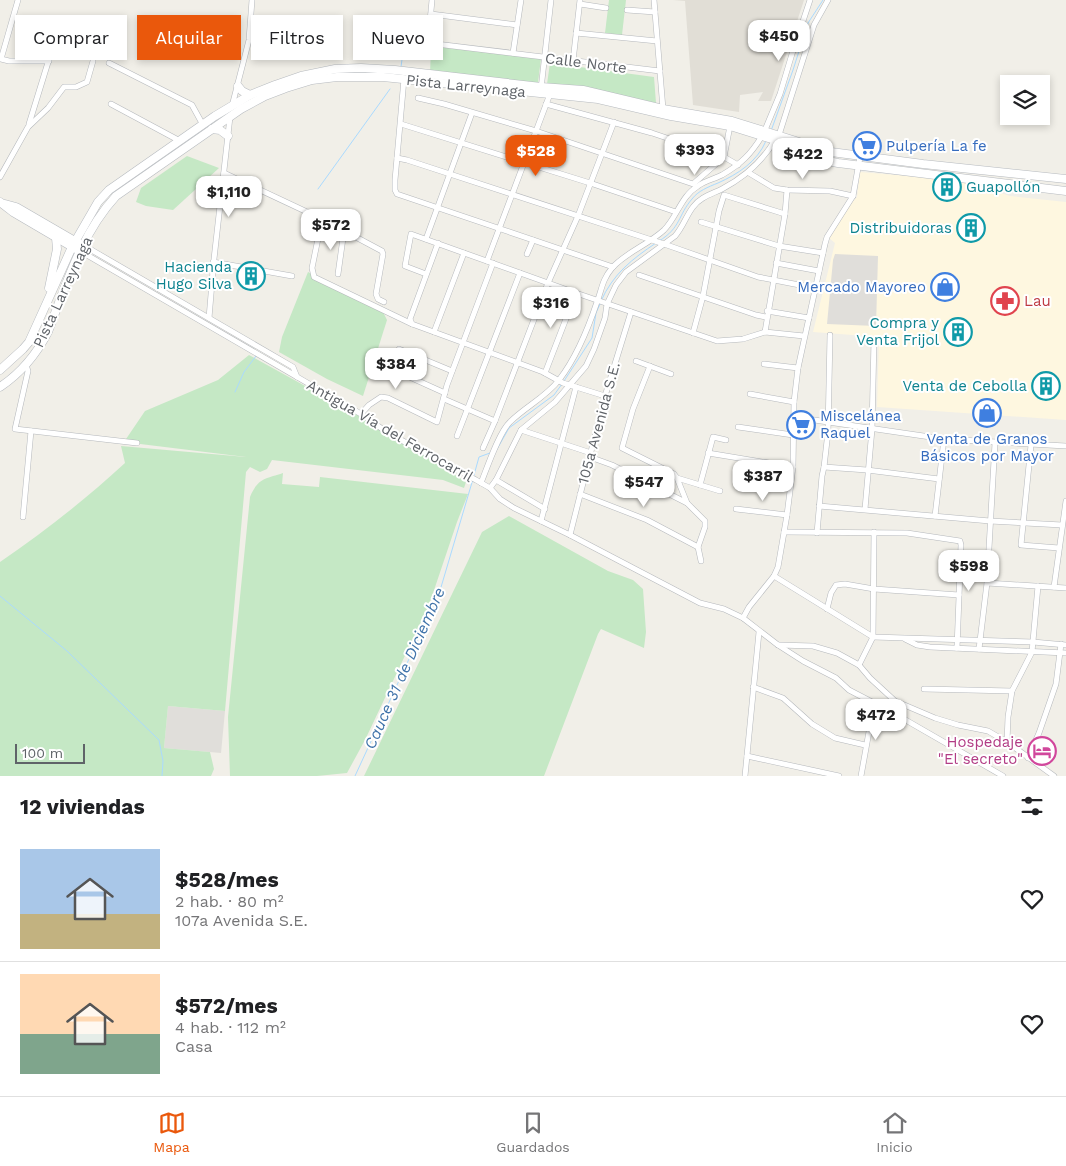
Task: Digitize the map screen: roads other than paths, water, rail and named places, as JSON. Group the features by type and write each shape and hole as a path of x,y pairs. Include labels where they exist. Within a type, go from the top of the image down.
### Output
{"main road":[{"name":"Pista Larreynaga","path":"0,370 17,356 29,342 47,300 103,196 232,105 275,84 335,69 395,70 541,90 550,94 593,98 671,116 764,133"},
{"name":"Pista Larreynaga","path":"0,387 26,365 41,345 48,332 77,243 116,196 241,109 265,96 312,80 360,76 541,90 583,90 663,109 732,121 776,137 831,152 1066,179"},
{"path":"238,86 242,91 250,95"},
{"path":"212,129 220,130 228,136"},
{"name":"Pista Larreynaga","path":"776,137 823,160 857,167 1066,191"},
{"path":"2,203 16,207 77,243"},
{"path":"2,203 13,212 56,238 77,243"},
{"path":"47,300 57,249 56,238"}],"street":[{"path":"0,177 28,127 49,61 9,61 1,59 18,0"},
{"path":"209,318 213,262 230,117 249,40 252,0"},
{"name":"Calle Norte","path":"432,0 428,43 660,71"},
{"path":"513,53 521,0"},
{"path":"541,90 551,0"},
{"path":"654,0 663,109"},
{"path":"486,486 494,452 508,422 530,406 559,380 603,302 626,272 658,243 682,229 693,207 699,201 749,173 768,153 776,137 814,25 828,0"},
{"path":"486,486 496,480 521,430 573,386 586,366 594,350 605,318 602,282 613,267 633,251 658,243 672,222 676,212 692,191 738,165 749,156 764,133 780,94 810,1"},
{"path":"573,61 580,2 606,8"},
{"path":"626,10 655,12"},
{"path":"431,14 517,25"},
{"path":"576,33 657,41"},
{"path":"28,127 48,108 64,87 76,87 87,82 93,61"},
{"path":"109,63 192,106 203,125"},
{"path":"404,79 395,190 397,194 613,267"},
{"path":"362,414 369,405 382,397 388,398 437,422 500,228 550,94"},
{"path":"418,98 536,131 693,184"},
{"path":"111,104 180,141"},
{"path":"546,104 614,122 678,142 714,154 738,165"},
{"path":"426,239 472,113"},
{"path":"483,448 548,283 578,216 614,122"},
{"path":"401,124 676,212"},
{"path":"692,191 693,184 723,158 730,126"},
{"path":"860,156 853,196 827,237 804,336 794,402 793,467 778,567 774,576 749,607 743,618 778,645 803,661 836,678 849,690 1003,776"},
{"path":"397,158 514,194 758,277 815,288"},
{"path":"224,173 322,219 382,251 376,294 378,299 384,302"},
{"path":"749,173 774,188 830,191 853,196"},
{"path":"765,332 767,311 785,214 787,190"},
{"path":"693,333 703,296 716,226 724,195 785,214"},
{"path":"322,219 312,268 314,277 434,332 518,362 573,386 605,396"},
{"path":"701,222 779,246 823,253"},
{"path":"338,274 344,231"},
{"path":"426,274 404,266 411,234 718,341 743,339 765,332 804,336"},
{"path":"527,254 533,240"},
{"path":"77,243 293,367 297,377"},
{"name":"Antigua Vía del Ferrocarril","path":"77,243 297,377 362,414 388,433 486,486 500,499 514,508 700,602 724,609 743,618"},
{"path":"411,322 438,243"},
{"path":"434,332 464,253"},
{"path":"213,262 292,276"},
{"path":"776,263 819,271"},
{"path":"457,436 520,273"},
{"path":"639,275 766,317"},
{"path":"545,373 576,293"},
{"path":"767,311 809,318"},
{"name":"105a Avenida S.E.","path":"570,535 605,396 631,312"},
{"path":"817,533 827,422 830,335"},
{"path":"865,509 872,430 874,339"},
{"path":"399,349 452,371"},
{"path":"636,361 671,374"},
{"path":"764,364 798,368"},
{"path":"26,365 28,371 15,429 137,443"},
{"path":"650,366 633,409 622,448 674,474 687,503"},
{"path":"394,370 468,410 495,420"},
{"path":"541,521 562,445 573,386"},
{"path":"750,394 794,402"},
{"path":"794,417 872,430 944,439 1066,446"},
{"path":"738,427 793,435"},
{"path":"521,430 590,455 687,503 705,521 698,547 701,561"},
{"path":"23,517 31,431"},
{"path":"700,485 713,437 726,440"},
{"path":"935,516 944,439"},
{"path":"979,650 987,583 995,443"},
{"path":"1031,445 1021,545 1059,548"},
{"path":"708,453 793,467"},
{"path":"824,467 940,479"},
{"path":"677,478 720,491"},
{"path":"496,480 545,509"},
{"path":"580,494 647,520 698,547"},
{"path":"1054,587 1066,501"},
{"path":"819,506 990,521 1063,524"},
{"path":"736,509 787,515"},
{"path":"784,532 907,533 960,541 957,648"},
{"path":"860,665 873,637 874,532"},
{"path":"774,576 873,637 1063,644 1063,653 1056,684 1028,758"},
{"path":"987,583 1066,588"},
{"path":"827,610 831,593 836,585 845,584 874,589 959,595"},
{"path":"1007,742 1012,691 1032,652 1038,586"},
{"path":"745,776 759,632"},
{"path":"905,639 917,645 979,650 1063,653"},
{"path":"778,645 813,646 837,653 860,665 870,678 895,701 950,723 988,731 1007,742 1054,776"},
{"path":"753,687 784,698 812,724 835,738 865,745"},
{"path":"924,689 1012,691"},
{"path":"888,711 895,701"},
{"path":"861,776 865,745 874,704"},
{"path":"747,756 839,776"}],"waterway":[{"path":"771,131 808,23 823,0"},
{"path":"401,67 402,60"},
{"path":"318,189 390,89"},
{"path":"659,241 675,226 694,196 733,176 758,155 766,141"},
{"name":"Cauce 31 de Diciembre","path":"601,301 617,275 639,255 656,243"},
{"name":"Cauce 31 de Diciembre","path":"564,381 592,338 596,313 600,304"},
{"path":"235,392 244,372 256,356"},
{"name":"Cauce 31 de Diciembre","path":"496,451 509,428 554,395 562,384"},
{"name":"Cauce 31 de Diciembre","path":"474,475 479,457 490,453"},
{"name":"Cauce 31 de Diciembre","path":"355,776 439,594 473,479"},
{"path":"0,596 67,651 159,740 163,761 162,776"}],"place":[{"name":"Pulpería La fe","path":"867,146"},
{"name":"Guapollón","path":"947,187"},
{"name":"Distribuidoras","path":"971,228"},
{"name":"Hacienda Hugo Silva","path":"251,276"},
{"name":"Mercado Mayoreo","path":"945,287"},
{"name":"Lau","path":"1005,301"},
{"name":"Compra y Venta Frijol","path":"958,332"},
{"name":"Venta de Cebolla","path":"1046,386"},
{"name":"Venta de Granos Básicos por Mayor","path":"987,413"},
{"name":"Miscelánea Raquel","path":"801,425"},
{"name":"Hospedaje \"El secreto\"","path":"1042,751"}]}
